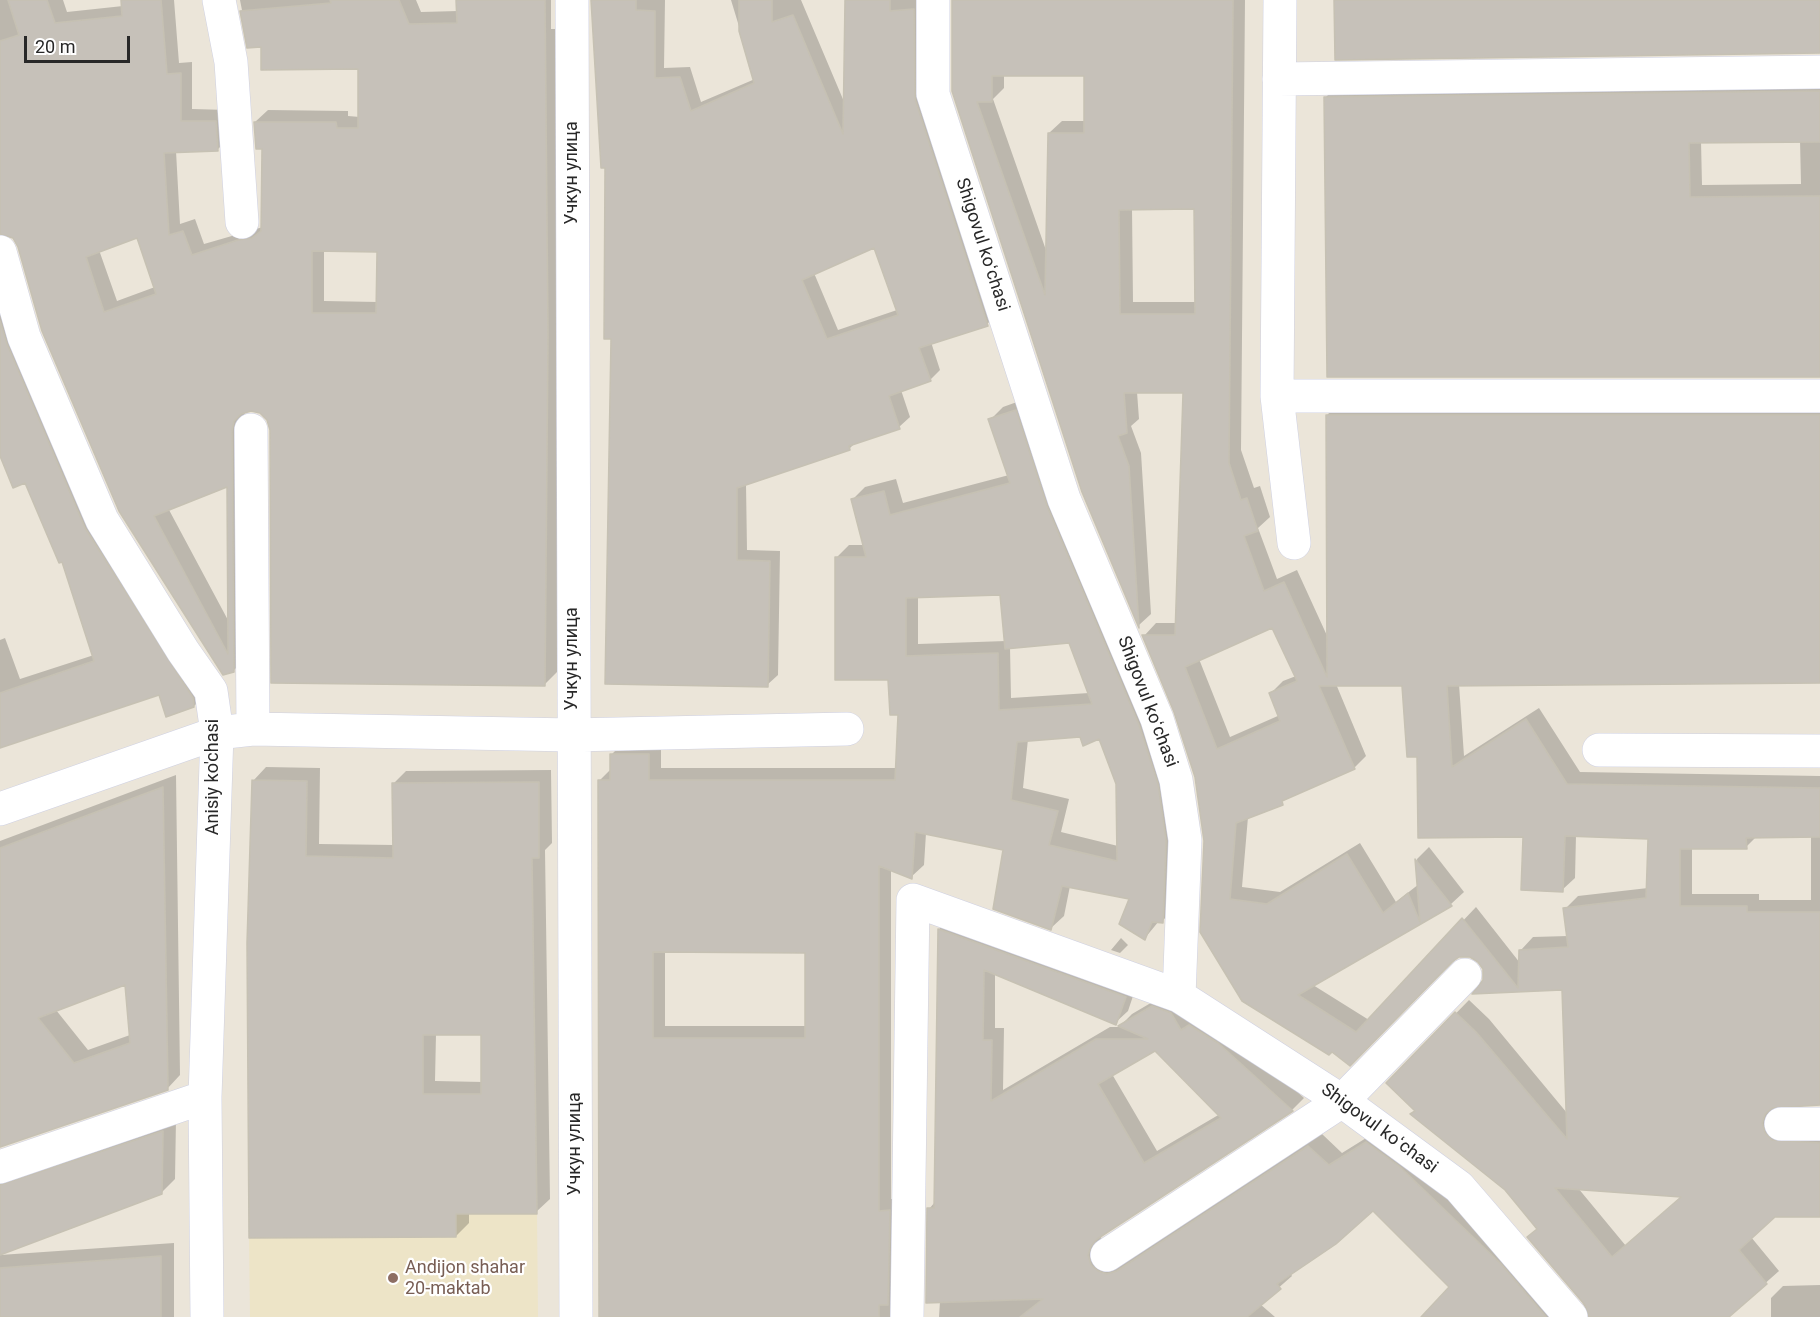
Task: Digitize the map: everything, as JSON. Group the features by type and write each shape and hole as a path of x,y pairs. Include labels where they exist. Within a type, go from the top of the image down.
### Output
{"street":[{"path":"219,0 231,62 242,222"},
{"name":"Учкун улица","path":"572,0 572,735 576,1317"},
{"name":"Shigovul koʻchasi","path":"933,0 933,94 1064,499 1157,719 1176,780 1185,840 1179,996 1342,1101 1459,1186 1571,1317"},
{"path":"1280,0 1277,396 1294,543"},
{"path":"1279,79 1820,72"},
{"name":"Anisiy ko'chasi","path":"0,252 24,337 102,520 211,692 217,734 205,1097 207,1317"},
{"path":"1277,396 1820,396"},
{"path":"251,430 253,729"},
{"path":"0,809 217,734 253,729 572,735 847,729"},
{"path":"1599,750 1820,751"},
{"path":"908,1317 914,900 1179,996"},
{"path":"1107,1255 1342,1101 1465,975"},
{"path":"0,1167 205,1097"},
{"path":"1781,1124 1820,1124"}],"shaded area":[{"name":"Andijon shahar 20-maktab","path":"456,1214 537,1214 538,1317 250,1317 249,1238 456,1237"}],"building":[{"path":"8,0 47,0 55,23 122,16 121,0 161,0 167,74 181,73 181,121 216,121 218,151 164,153 169,235 183,231 192,255 238,240 252,238 261,231 262,149 256,149 254,122 336,122 337,128 358,128 358,69 261,70 261,47 247,48 240,11 331,3 330,0 399,0 409,24 457,23 456,0 545,0 548,335 545,686 271,683 270,430 267,420 260,413 251,411 241,414 234,421 232,430 234,672 223,675 119,511 42,331 18,247 13,238 0,234 0,41 19,35","holes":["137,238 156,294 104,312 86,257","312,251 377,252 376,313 312,313","227,487 228,654 154,516"]},
{"path":"591,0 636,0 636,10 655,11 655,78 680,77 691,111 754,83 739,31 739,0 772,0 772,22 793,15 843,134 845,0 890,0 890,11 914,9 915,99 988,326 919,348 931,381 889,396 900,429 849,446 850,450 737,488 737,560 770,561 768,687 605,684 611,339 604,339 605,168 601,168","holes":["874,248 898,315 827,339 802,280"]},
{"path":"952,0 1233,0 1229,463 1241,500 1247,498 1258,531 1244,536 1264,591 1284,582 1327,677 1326,415 1820,415 1820,683 1447,686 1452,767 1526,719 1567,784 1820,788 1820,837 1746,838 1747,849 1680,849 1680,906 1747,906 1747,912 1820,912 1820,1105 1772,1108 1765,1114 1762,1123 1765,1133 1772,1140 1820,1143 1820,1217 1775,1217 1739,1250 1767,1284 1729,1317 1589,1317 1585,1305 1527,1237 1537,1229 1505,1190 1410,1114 1415,1111 1386,1083 1455,1012 1476,1032 1567,1139 1562,990 1472,994 1483,980 1483,969 1470,957 1459,957 1350,1066 1332,1052 1329,1055 1242,1001 1200,932 1204,841 1195,777 1174,712 1142,635 1175,635 1183,393 1124,393 1127,433 1118,436 1129,466 1139,628 1082,492 952,91","holes":["992,76 1084,76 1084,133 1048,133 1045,295 977,102 992,102","1194,209 1195,314 1120,314 1119,210","1272,628 1297,681 1269,693 1280,721 1217,749 1185,667","1319,686 1402,686 1407,757 1417,757 1418,838 1523,837 1521,890 1563,892 1565,836 1648,839 1646,898 1563,908 1568,947 1519,950 1518,988 1462,918 1356,1032 1298,995 1452,906 1415,859 1420,922 1408,893 1383,913 1347,854 1267,904 1230,899 1236,823 1283,805 1282,801 1355,769","1555,1188 1681,1197 1612,1257"]},
{"path":"1334,0 1820,0 1820,53 1335,60"},
{"path":"1820,91 1820,142 1689,143 1690,197 1820,196 1820,377 1327,377 1324,97"},
{"path":"0,321 7,344 85,528 193,698 194,707 166,717 159,695 0,748 0,693 94,661 62,562 59,563 25,483 13,488 0,456"},
{"path":"1016,410 1047,506 1139,725 1158,784 1166,841 1163,923 1152,922 1145,940 1119,924 1129,899 1062,886 1051,930 993,909 1003,850 915,832 912,879 879,866 879,1211 890,1210 888,1305 879,1305 879,1317 599,1317 598,780 610,780 610,754 649,754 649,780 895,780 898,715 890,715 888,680 835,680 835,557 866,557 851,499 884,491 890,515 1010,483 988,419","holes":["1000,595 1005,649 1069,643 1092,704 999,710 998,653 906,656 906,598","1080,737 1083,746 1099,739 1116,784 1117,861 1049,845 1058,811 1011,800 1017,742","653,952 805,953 805,1038 653,1038"]},
{"path":"252,780 307,781 306,856 393,858 392,783 539,782 539,858 532,858 537,1214 456,1214 456,1237 249,1238 247,943","holes":["423,1035 481,1035 481,1094 423,1094"]},
{"path":"163,787 168,1090 0,1147 0,848","holes":["125,985 130,1043 74,1063 38,1018"]},
{"path":"938,929 1126,997 1116,1025 984,970 983,1040 992,1040 991,1101 1096,1039 1148,1039 1118,1026 1152,1006 1171,1013 1181,1030 1189,1025 1218,1043 1293,1111 1097,1239 1088,1255 1091,1265 1098,1271 1107,1274 1117,1271 1308,1146 1329,1165 1366,1142 1399,1166 1501,1264 1546,1317 1421,1317 1449,1287 1373,1211 1336,1244 1277,1284 1281,1289 1247,1317 1020,1317 1043,1299 926,1303 927,1208 934,1208","holes":["1155,1051 1221,1118 1144,1163 1098,1084"]},
{"path":"163,1131 162,1194 0,1255 0,1185"},
{"path":"161,1256 161,1317 0,1317 0,1268"}],"place":[{"name":"Andijon shahar 20-maktab","path":"393,1278"}]}
